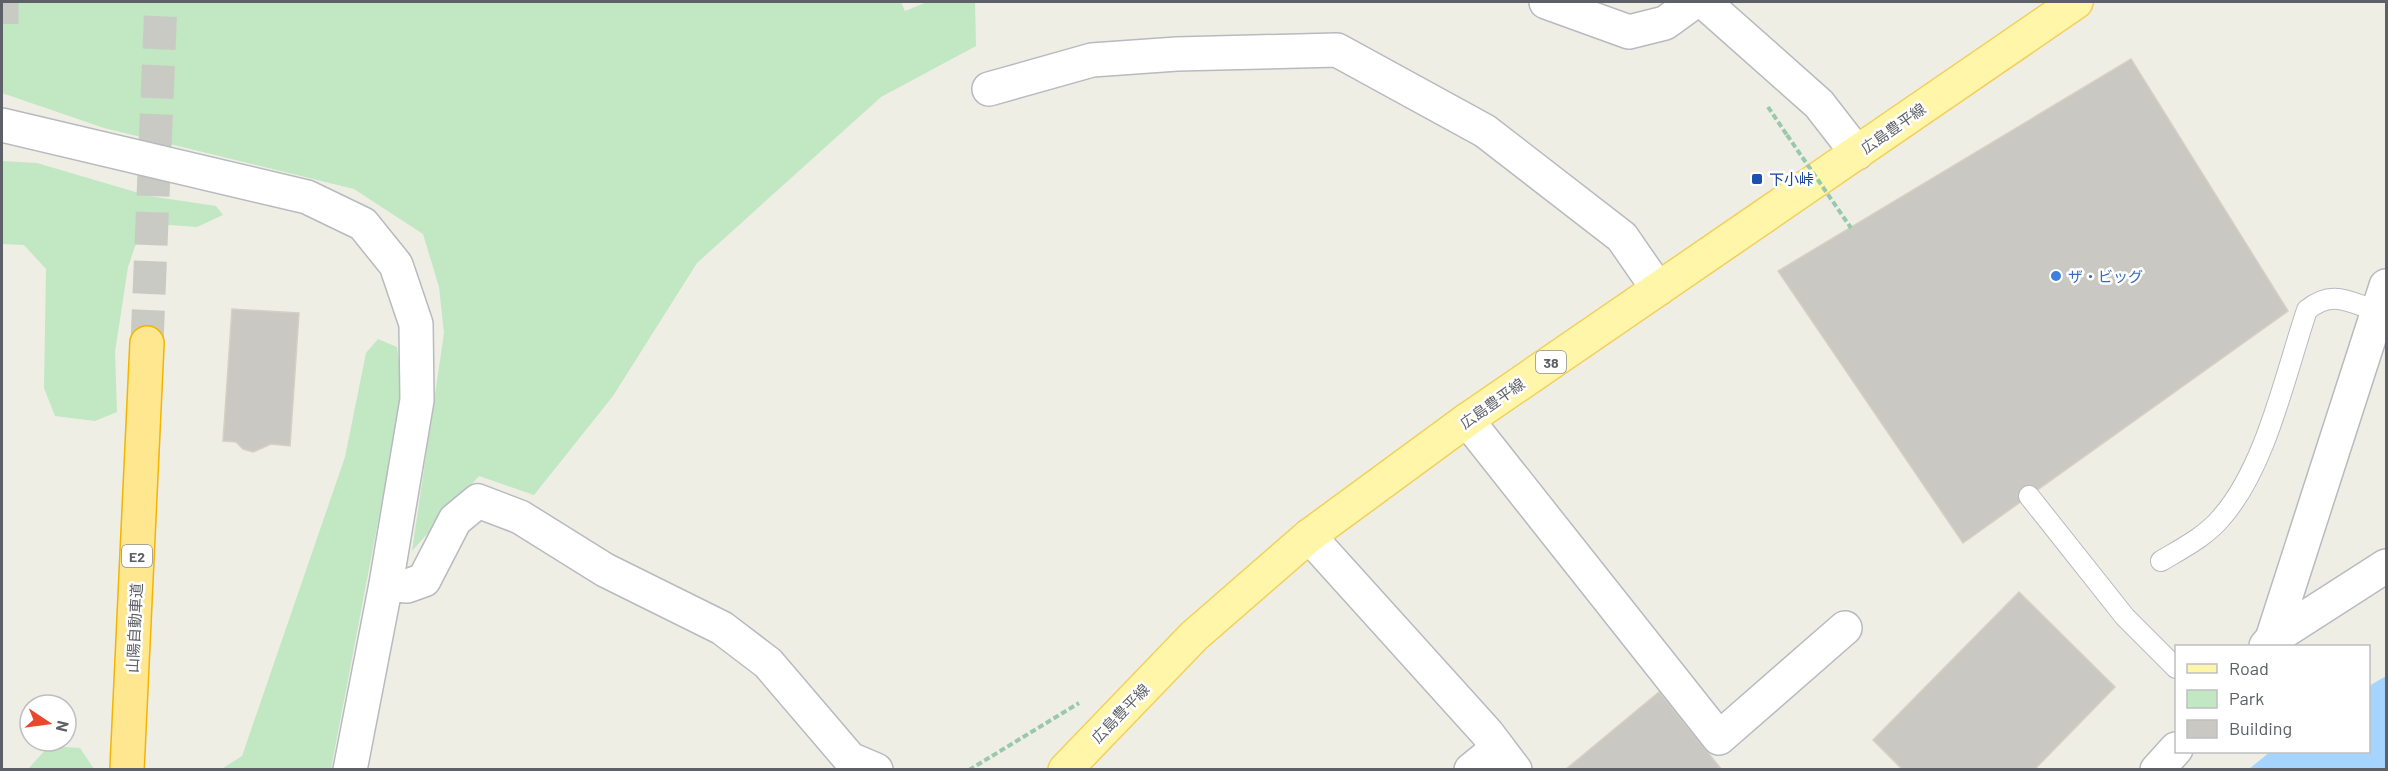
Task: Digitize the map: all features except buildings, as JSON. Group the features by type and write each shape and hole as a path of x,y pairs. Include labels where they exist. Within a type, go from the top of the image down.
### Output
{"highway":[{"name":"山陽自動車道","path":"127,770 147,343"}],"main road":[{"name":"広島豊平線","path":"1065,770 1194,636 1309,536 1467,420 2076,2"}],"street":[{"path":"1546,2 1629,32 1665,23 1694,2"},
{"path":"1704,2 1819,104 1857,153"},
{"path":"989,89 1092,60 1177,54 1337,50 1485,130 1623,237 1658,289"},
{"path":"2,125 307,197 363,224 396,265 416,324 417,400 386,584 350,770"},
{"path":"2269,643 2382,298"},
{"path":"1467,420 1719,738 1845,628"},
{"path":"386,584 407,586 424,580 455,520 478,501 520,517 605,570 722,628 768,663 850,759 876,770"},
{"path":"1309,536 1507,759 1471,770"},
{"path":"2269,643 2386,566"},
{"path":"2157,770 2175,750"}],"lane":[{"path":"2161,561 2198,538 2220,520 2235,500 2256,464 2307,310 2319,299 2382,298"},
{"path":"2029,496 2125,617 2175,667"}],"path":[{"path":"1787,135 1851,228"},
{"path":"969,770 1084,700"}],"green space":[{"path":"2,2 901,2 905,11 927,2 975,2 976,46 881,97 697,263 613,396 534,495 479,476 412,551 444,333 439,287 423,234 354,189 104,128 2,93"},
{"path":"2,161 37,163 149,196 216,206 223,215 197,227 143,223 128,267 115,352 117,412 95,421 55,416 44,388 46,269 24,245 2,244"},
{"path":"378,339 397,347 403,390 331,769 220,770 242,756 345,457 366,353"},
{"path":"78,748 94,769 28,769 43,753 78,753"}],"water":[{"path":"2386,676 2386,769 2249,769 2269,753 2370,753 2370,685"}],"tunnel":[{"path":"2,2 2,24"},
{"path":"147,343 161,2"}],"place":[{"name":"下小峠","path":"1757,179"},
{"name":"ザ・ビッグ","path":"2056,276"}]}
